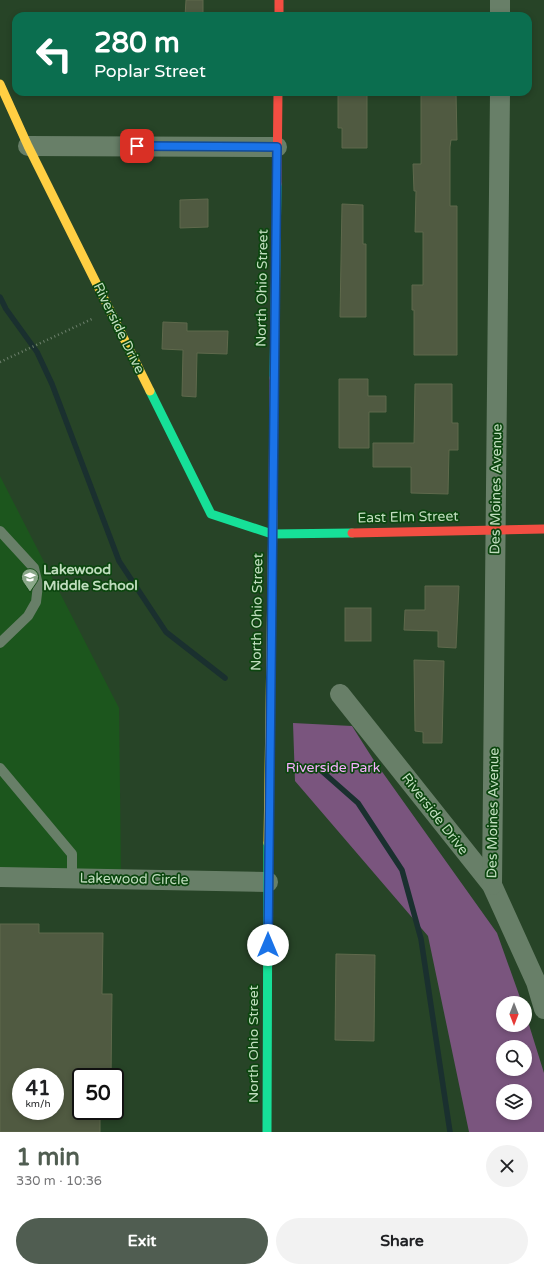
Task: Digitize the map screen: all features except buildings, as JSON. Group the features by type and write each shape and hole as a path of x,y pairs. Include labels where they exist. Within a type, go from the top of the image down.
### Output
{"main road":[{"path":"279,0 279,12"},
{"name":"Riverside Drive","path":"0,84 28,146 211,514 272,534"},
{"name":"North Ohio Street","path":"267,1132 268,882 278,96"},
{"name":"East Elm Street","path":"272,534 544,529"}],"street":[{"path":"500,0 500,12"},
{"name":"Des Moines Avenue","path":"492,885 500,96"},
{"path":"28,146 277,147"},
{"name":"Riverside Drive","path":"340,694 492,885 536,982 544,1009"},
{"name":"Lakewood Circle","path":"0,877 268,882"}],"lane":[{"path":"0,531 34,568 38,585 36,602 28,616 0,643"},
{"path":"0,768 72,854 72,878"}],"path":[{"path":"0,362 80,324"}],"shaded area":[{"name":"Lakewood Middle School","path":"0,476 119,708 121,873 0,869"}],"green space":[{"name":"Riverside Park","path":"293,723 352,726 373,759 497,933 520,996 496,996 496,1032 531,1032 544,1073 544,1132 469,1132 428,936 295,781"}],"waterway":[{"path":"0,297 6,309 37,352 52,384 119,561 166,632 225,678"},
{"path":"316,766 358,803 402,870 421,939 450,1132"}],"traffic: fast":[{"path":"274,378 277,184"},
{"path":"150,391 211,514 272,534 352,533"},
{"path":"267,1132 268,843"}],"traffic: slow":[{"path":"0,84 28,146 150,391"},
{"path":"268,843 273,511"}],"traffic: jam":[{"path":"279,0 279,12"},
{"path":"277,184 278,96"},
{"path":"273,511 274,378"},
{"path":"352,533 544,529"}],"place":[{"name":"Lakewood Middle School","path":"30,592"}],"route":[{"path":"137,146 277,147 268,945"}]}
